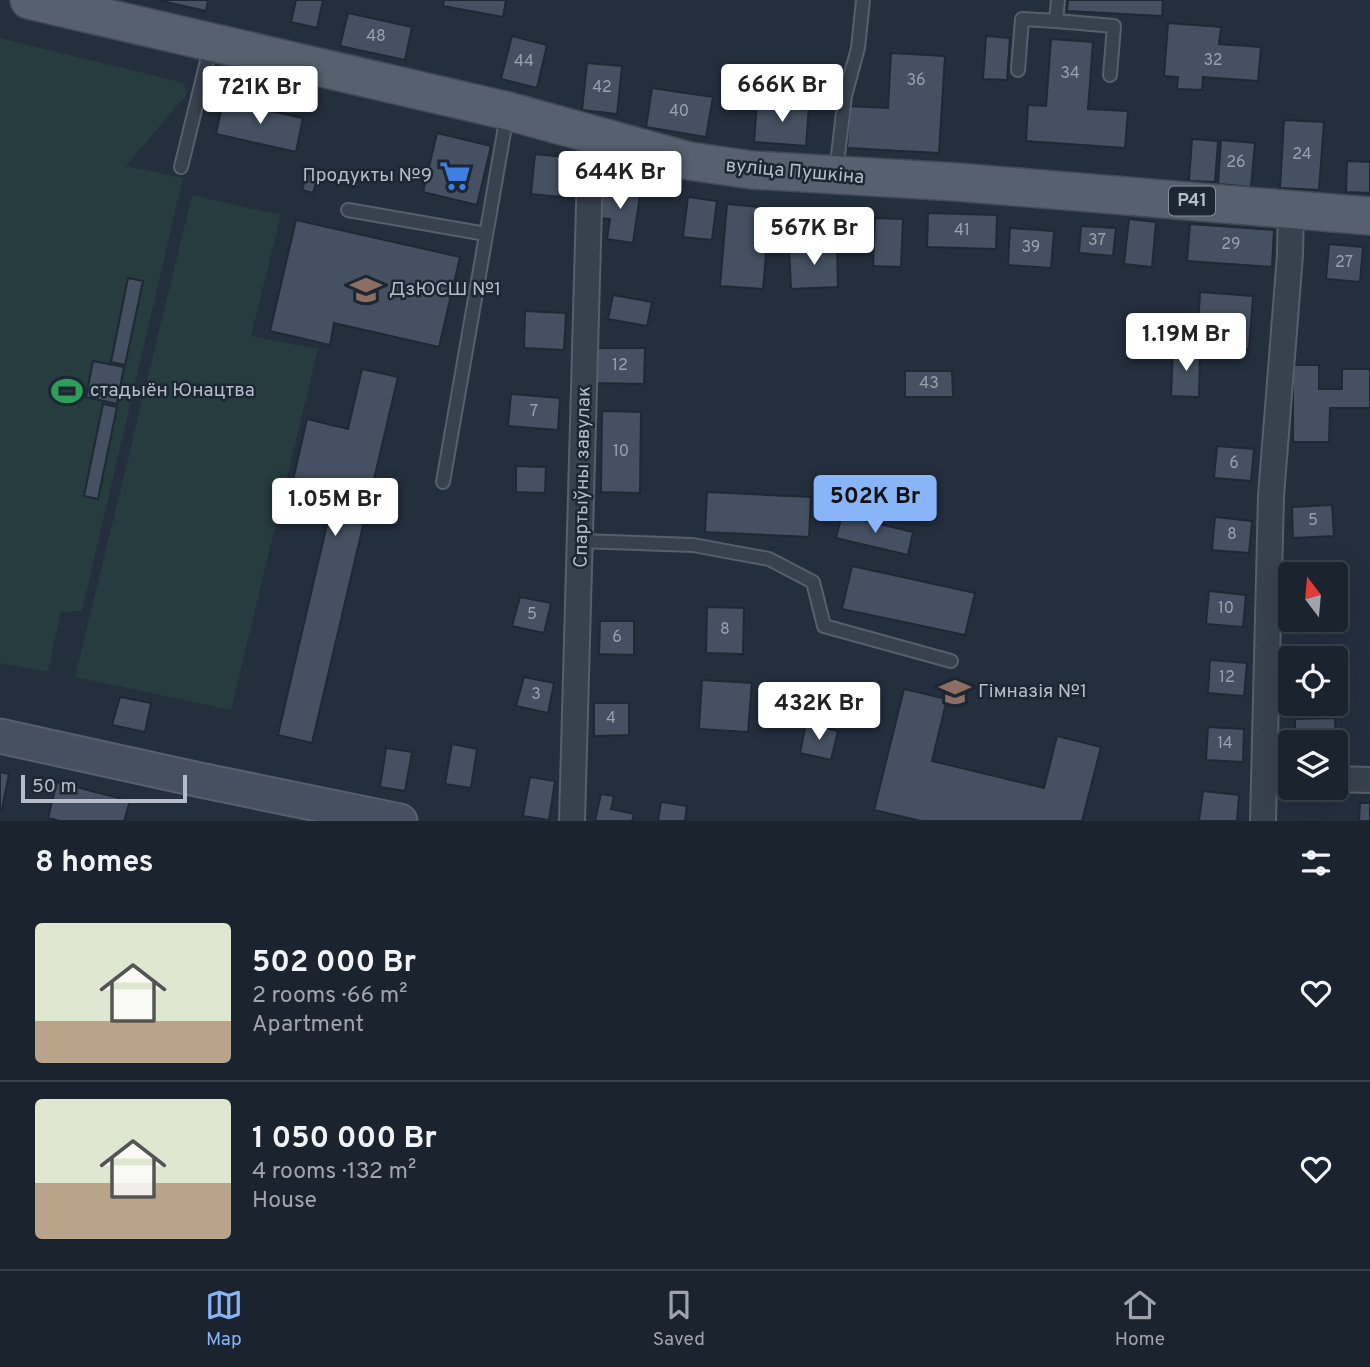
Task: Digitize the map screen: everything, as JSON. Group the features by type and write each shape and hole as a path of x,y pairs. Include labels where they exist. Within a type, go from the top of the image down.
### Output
{"main road":[{"name":"вуліца Пушкіна","path":"29,0 113,10 212,42 508,111 689,161 752,170 1093,192 1370,216"}],"street":[{"name":"Спартыўны завулак","path":"572,821 591,134"},
{"path":"1263,821 1271,496 1291,211"},
{"path":"0,736 400,821"},
{"path":"1264,776 1278,777"},
{"path":"1348,779 1370,780"}],"lane":[{"path":"835,176 845,96 858,48 863,0"},
{"path":"1056,21 1058,0"},
{"path":"1018,70 1022,19 1114,26 1110,75"},
{"path":"181,167 212,42"},
{"path":"443,482 508,111"},
{"path":"348,210 486,234"},
{"path":"581,541 693,545 769,559 813,582 824,626 951,661"}],"green space":[{"name":"стадыён Юнацтва","path":"0,38 184,83 187,94 126,166 183,178 82,611 61,612 48,672 0,663"},
{"path":"192,195 281,215 251,336 318,349 231,710 75,677"}],"building":[{"path":"157,0 208,0 206,11"},
{"path":"296,0 323,0 317,28 291,22"},
{"path":"444,0 506,0 503,17 443,6"},
{"path":"1068,0 1163,0 1162,16 1067,11"},
{"path":"348,13 412,27 405,60 340,46"},
{"path":"1168,23 1221,27 1219,44 1261,47 1258,81 1203,77 1202,90 1177,89 1178,77 1164,76"},
{"path":"512,36 547,45 537,88 501,79"},
{"path":"986,36 1010,38 1007,80 983,79"},
{"path":"1051,39 1093,42 1088,109 1128,111 1125,148 1026,141 1028,105 1046,106"},
{"path":"891,53 945,56 939,153 847,148 850,106 888,108"},
{"path":"587,63 622,66 617,114 582,110"},
{"path":"652,88 713,97 706,137 646,127"},
{"path":"223,101 303,118 296,152 216,134"},
{"path":"757,102 809,106 806,146 754,142"},
{"path":"1284,120 1324,122 1319,190 1280,188"},
{"name":"Продукты №9","path":"437,133 491,146 477,205 423,192"},
{"path":"1192,139 1218,141 1215,182 1189,181"},
{"path":"1221,140 1255,143 1251,187 1218,184"},
{"path":"535,154 575,158 571,198 531,194"},
{"path":"1347,161 1370,162 1370,193 1346,192"},
{"path":"307,173 318,176 313,193 302,190"},
{"path":"603,183 641,189 633,243 607,239 610,219 598,218"},
{"path":"688,197 717,201 712,240 683,237"},
{"path":"727,204 770,208 763,289 720,286"},
{"path":"928,213 997,215 996,249 927,247"},
{"path":"875,218 903,219 901,267 873,266"},
{"path":"1129,219 1156,222 1152,267 1124,264"},
{"name":"ДзЮСШ №1","path":"296,220 460,257 439,347 334,323 330,345 270,331"},
{"path":"1190,224 1274,230 1272,267 1187,261"},
{"path":"1081,226 1116,228 1113,256 1079,253"},
{"path":"1010,228 1054,231 1051,268 1008,265"},
{"path":"1329,244 1363,247 1360,282 1326,279"},
{"path":"837,245 838,287 791,289 789,247"},
{"path":"128,278 143,281 125,365 111,362"},
{"path":"1200,292 1253,296 1249,349 1197,346"},
{"path":"613,295 652,302 647,326 608,319"},
{"path":"525,311 566,313 564,350 524,348"},
{"path":"596,348 645,348 644,384 596,383"},
{"path":"1173,349 1200,350 1199,397 1171,396"},
{"path":"93,361 124,367 117,404 86,397"},
{"path":"1293,365 1319,365 1319,389 1342,389 1342,369 1370,369 1370,408 1330,408 1329,442 1293,442"},
{"path":"362,369 398,377 312,743 278,735 335,490 293,480 307,419 348,429"},
{"path":"905,371 952,371 953,397 905,397"},
{"path":"511,394 560,398 558,430 508,426"},
{"path":"103,404 117,407 98,499 84,496"},
{"path":"602,411 641,412 640,493 601,492"},
{"path":"1217,446 1254,449 1251,481 1214,478"},
{"path":"516,466 546,467 545,493 516,492"},
{"path":"707,492 811,497 809,537 705,532"},
{"path":"1332,505 1334,536 1293,538 1292,507"},
{"path":"842,515 913,532 908,555 836,538"},
{"path":"1215,517 1252,521 1249,553 1212,550"},
{"path":"852,566 975,593 965,635 842,609"},
{"path":"1209,591 1246,595 1243,627 1206,624"},
{"path":"520,597 551,603 544,633 512,626"},
{"path":"707,607 744,608 743,654 706,653"},
{"path":"600,621 634,621 634,655 599,654"},
{"path":"1210,660 1247,663 1244,696 1208,693"},
{"path":"524,677 554,683 548,713 516,706"},
{"path":"702,680 752,683 748,732 699,729"},
{"path":"904,689 947,699 932,761 1044,788 1057,736 1101,747 1082,821 921,821 874,810"},
{"path":"120,697 151,703 145,732 112,725"},
{"path":"594,703 629,703 629,735 594,736"},
{"path":"1335,718 1335,730 1295,730 1295,719"},
{"path":"806,723 838,731 831,760 800,753"},
{"path":"1208,727 1244,729 1243,762 1206,760"},
{"path":"452,744 477,749 471,788 445,784"},
{"path":"386,748 412,752 405,791 380,787"},
{"path":"0,772 9,774 2,809 0,809"},
{"path":"530,777 555,781 549,820 523,816"},
{"path":"57,782 130,801 124,821 60,821 48,818"},
{"path":"1203,791 1239,795 1237,821 1199,821"},
{"path":"601,794 614,796 611,809 634,814 632,821 595,821"},
{"path":"661,802 687,806 685,821 658,821"},
{"path":"1360,803 1370,803 1370,821 1359,821"}],"place":[{"name":"Продукты №9","path":"455,176"},
{"name":"ДзЮСШ №1","path":"366,290"},
{"name":"стадыён Юнацтва","path":"67,391"},
{"name":"Гімназія №1","path":"955,692"}]}
